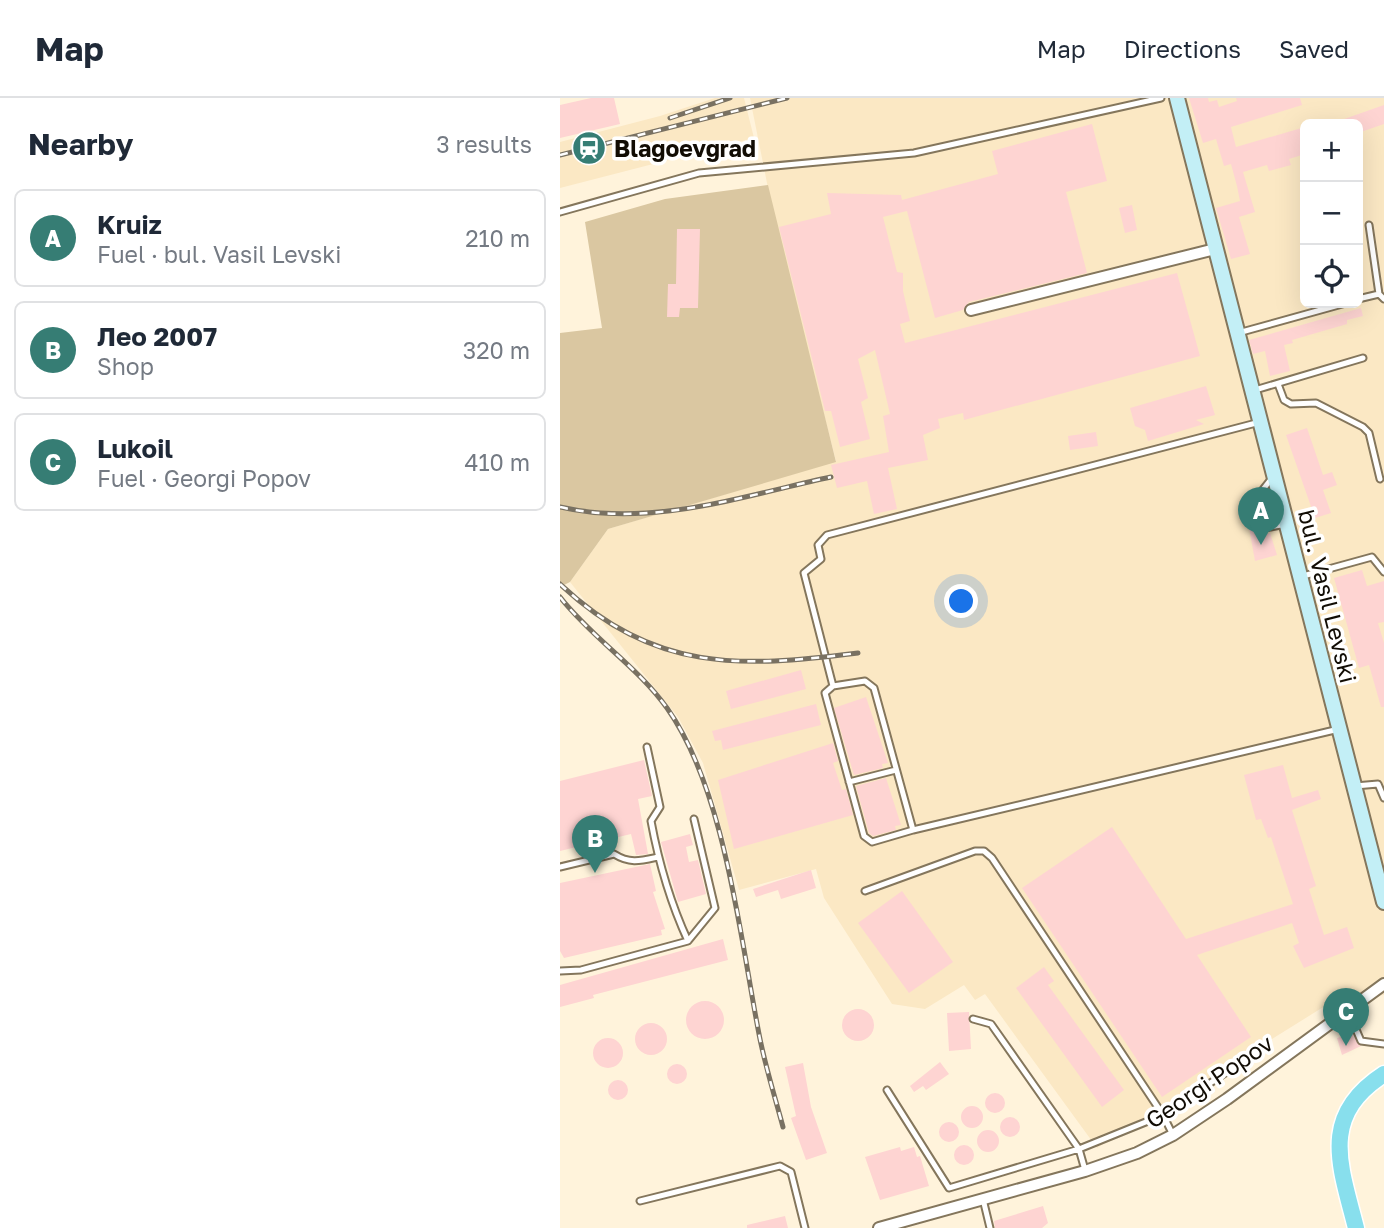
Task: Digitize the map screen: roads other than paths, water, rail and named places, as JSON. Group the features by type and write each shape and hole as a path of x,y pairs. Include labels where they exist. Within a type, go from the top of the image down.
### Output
{"main road":[{"path":"1356,1228 1337,1144 1340,1125 1355,1099 1384,1074"},
{"path":"1365,1088 1384,1084"}],"street":[{"name":"bul. Vasil Levski","path":"1177,98 1384,902"},
{"path":"971,310 1215,249"},
{"name":"Georgi Popov","path":"879,1228 1085,1171 1137,1153 1172,1135 1227,1099 1384,984"}],"lane":[{"path":"560,212 699,173 914,153 1161,98"},
{"path":"1363,298 1382,296 1369,225"},
{"path":"1237,333 1328,308"},
{"path":"1252,391 1363,358"},
{"path":"1278,384 1284,400 1291,404 1316,403 1363,427 1369,433 1380,479"},
{"path":"833,686 804,573 821,559 818,545 827,535 1260,422"},
{"path":"1274,475 1257,497 1259,507 1265,528 1286,524"},
{"path":"1300,577 1372,557 1384,572"},
{"path":"913,830 874,688 865,681 833,686 825,693 867,840 913,830 1339,729"},
{"path":"647,747 660,807 651,821 658,857 669,899 688,941"},
{"path":"849,782 896,770"},
{"path":"1355,786 1378,785 1384,797"},
{"path":"560,971 581,970 688,941 715,908 694,819"},
{"path":"865,891 975,851 984,851 992,858 1163,1115 1172,1135"},
{"path":"560,867 614,854 625,861 635,862 658,857"},
{"path":"1347,1009 1361,1041 1384,1044"},
{"path":"973,1019 991,1024 1079,1149 1085,1171"},
{"path":"887,1090 949,1188 1079,1149 1163,1115 1259,1050"},
{"path":"640,1201 780,1166 791,1172 805,1228"},
{"path":"983,1199 990,1228"}],"railway":[{"path":"670,118 730,98"},
{"path":"560,155 787,98"},
{"path":"560,507 594,513 662,512 831,477"},
{"path":"560,584 595,613 629,634 664,648 700,657 774,661 858,653"},
{"path":"560,597 586,626 642,679 667,708 687,742 703,780 728,865 761,1046 783,1127"}],"place":[{"name":"Blagoevgrad","path":"589,148"},
{"name":"Kruiz","path":"1261,545"},
{"name":"Лео 2007","path":"595,873"},
{"name":"Lukoil","path":"1346,1046"}]}
